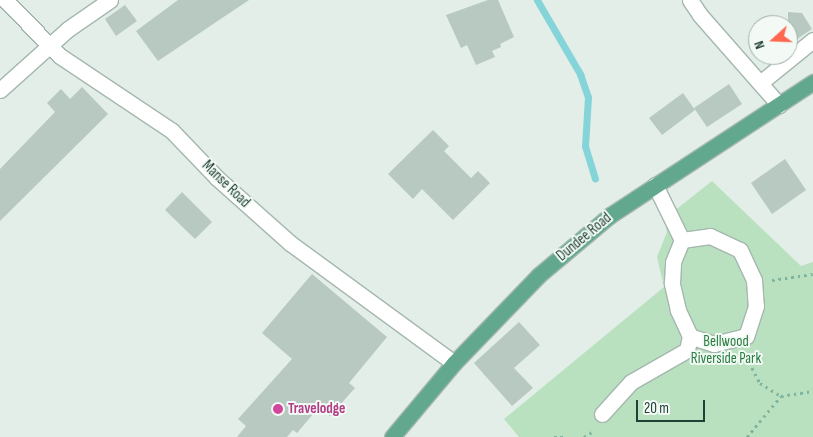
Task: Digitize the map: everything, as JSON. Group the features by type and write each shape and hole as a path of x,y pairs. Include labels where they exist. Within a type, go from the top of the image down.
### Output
{"main road":[{"name":"Dundee Road","path":"392,437 454,363 539,275 609,216 813,82"}],"street":[{"name":"Manse Road","path":"5,0 50,47 172,131 217,178 290,243 454,363"},
{"path":"0,90 68,29 110,0"},
{"path":"690,0 779,105"},
{"path":"760,83 813,40"},
{"path":"655,185 682,240"},
{"path":"682,240 710,236 740,250 754,280 756,306 746,336 714,344 690,336"},
{"path":"602,414 631,382 687,350 690,336 678,310 672,283 672,262 682,240"}],"path":[{"path":"754,280 789,280 813,274"},
{"path":"746,336 743,351 760,383 781,396 813,391"},
{"path":"747,437 781,396"},
{"path":"554,437 567,437"}],"green space":[{"name":"Bellwood Riverside Park","path":"712,181 801,266 813,262 813,437 519,437 504,419 664,287 657,257 667,232 664,219"}],"building":[{"path":"178,0 249,0 158,61 136,31"},
{"path":"488,0 498,0 514,37 500,44 501,47 492,51 495,57 476,65 467,45 461,48 446,15"},
{"path":"125,5 137,21 116,36 105,19"},
{"path":"788,12 802,13 812,29 798,38 798,15 788,15"},
{"path":"729,84 742,104 707,127 694,108"},
{"path":"82,87 108,114 0,221 0,169 55,112 47,103 61,89 70,99"},
{"path":"683,93 695,110 662,135 649,118"},
{"path":"433,130 449,146 444,151 471,178 478,171 490,183 453,220 422,189 413,199 388,174"},
{"path":"785,159 806,190 772,214 751,183"},
{"path":"182,192 212,222 195,239 165,210"},
{"path":"312,274 387,337 349,383 355,388 330,416 319,407 297,433 293,430 287,437 237,437 246,426 238,419 292,359 262,333"},
{"path":"519,322 540,345 514,368 533,388 512,406 474,363"}],"waterway":[{"path":"537,0 580,74 588,97 585,146 595,179"}],"place":[{"name":"Travelodge","path":"278,409"}]}
